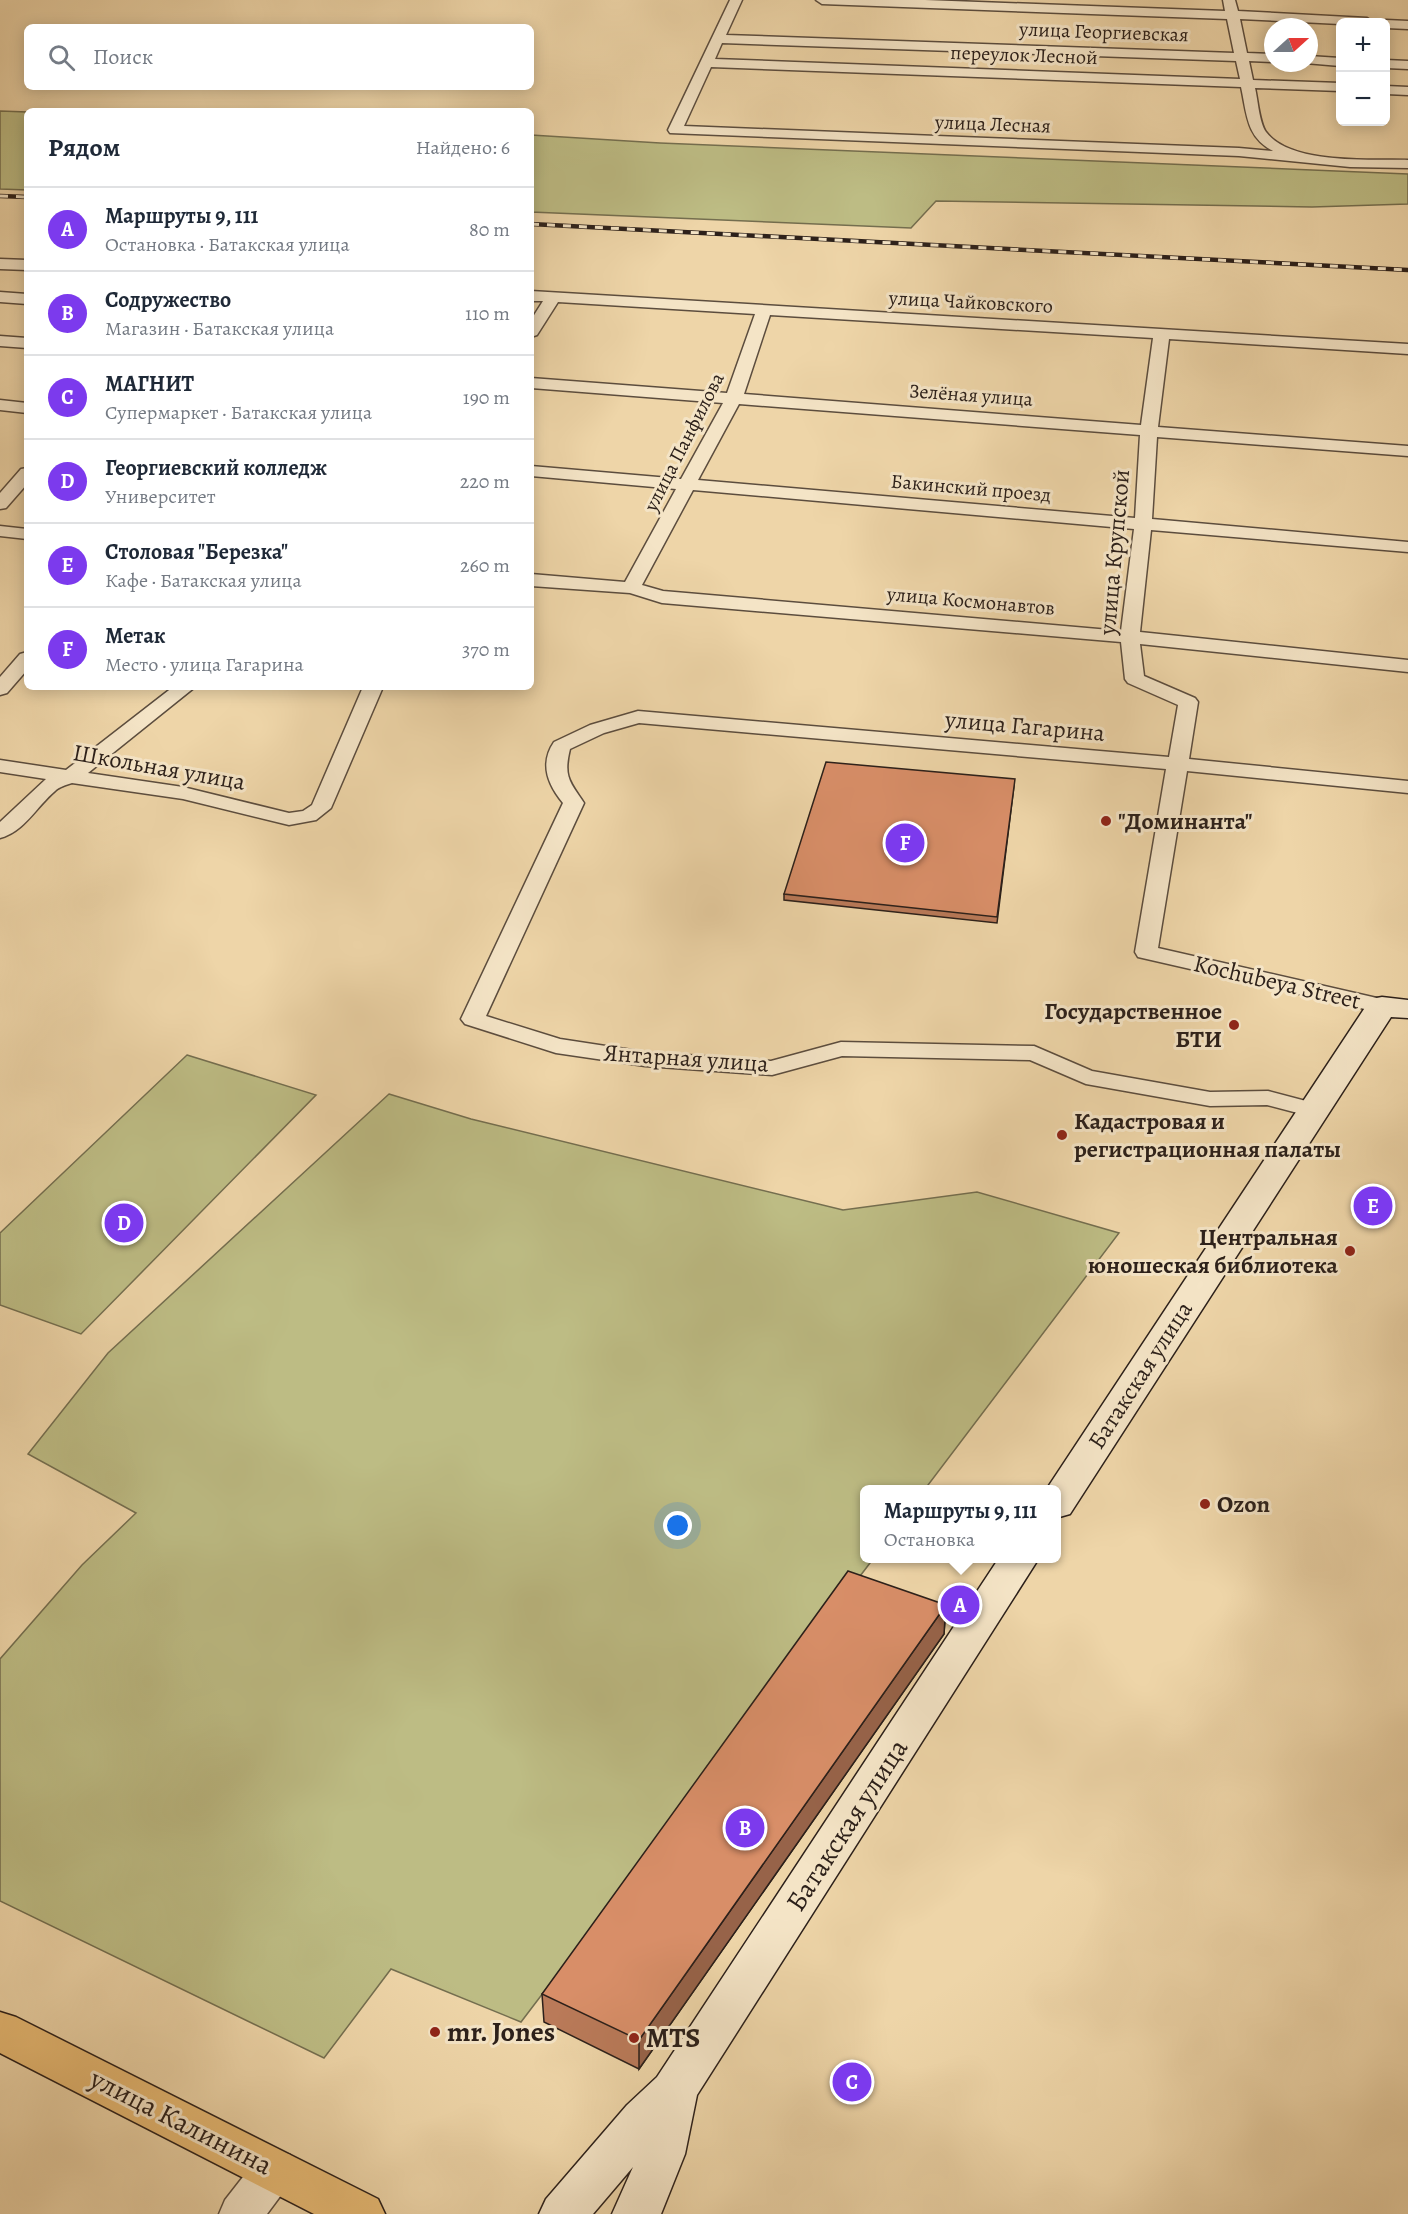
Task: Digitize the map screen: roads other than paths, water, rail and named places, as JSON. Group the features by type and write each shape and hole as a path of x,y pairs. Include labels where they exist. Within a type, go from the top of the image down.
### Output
{"main road":[{"name":"Батакская улица","path":"1061,1496 1313,1110 1395,1007"},
{"name":"Батакская улица","path":"563,2214 644,2119 674,2091 1017,1563"},
{"name":"улица Калинина","path":"0,2031 361,2214"},
{"name":"Батакская улица","path":"636,2214 653,2181 669,2132 674,2091"}],"street":[{"path":"707,63 736,0"},
{"path":"822,0 1336,20"},
{"path":"1229,0 1258,132 1268,143 1310,159"},
{"path":"1390,24 1408,25"},
{"name":"улица Георгиевская","path":"718,39 1264,57"},
{"path":"1318,61 1336,62"},
{"name":"переулок Лесной","path":"707,63 1336,87"},
{"name":"улица Лесная","path":"707,63 675,130 1239,152 1310,159 1408,164"},
{"path":"1390,64 1408,65"},
{"path":"1390,90 1408,91"},
{"path":"1239,152 1268,143"},
{"path":"0,264 24,265"},
{"name":"улица Чайковского","path":"534,296 1408,349"},
{"path":"0,297 24,299"},
{"path":"534,327 554,297"},
{"name":"улица Панфилова","path":"631,588 734,398 764,311"},
{"name":"улица Крупской","path":"1146,952 1188,702 1135,679 1130,637 1143,525 1149,430 1162,334"},
{"path":"0,341 24,343"},
{"name":"Зелёная улица","path":"534,383 1408,451"},
{"path":"0,405 24,408"},
{"name":"Бакинский проезд","path":"534,471 1408,548"},
{"path":"0,504 20,490"},
{"path":"0,531 24,534"},
{"name":"улица Космонавтов","path":"534,580 631,588 662,597 1130,637 1408,666"},
{"path":"0,689 24,661"},
{"path":"0,832 14,822 49,785 70,776 181,690"},
{"name":"Школьная улица","path":"0,766 183,793 289,819 309,816 321,808 372,690"},
{"name":"улица Гагарина","path":"638,717 1178,764 1408,787"},
{"name":"Янтарная улица","path":"638,717 597,729 561,746 555,764 558,784 574,803 473,1019 556,1046 645,1059 772,1068 841,1049 1034,1053 1086,1077 1210,1100 1268,1098 1313,1110"},
{"name":"Kochubeya Street","path":"1146,952 1395,1007"},
{"path":"242,2214 275,2169"}],"railway":[{"path":"0,196 24,197"},
{"path":"534,224 1408,270"}],"place":[{"name":"\"Доминанта\"","path":"1106,821"},
{"name":"Метак","path":"905,843"},
{"name":"Государственное БТИ","path":"1234,1025"},
{"name":"Кадастровая и регистрационная палаты","path":"1062,1135"},
{"name":"Столовая \"Березка\"","path":"1373,1206"},
{"name":"Георгиевский колледж","path":"124,1223"},
{"name":"Центральная юношеская библиотека","path":"1350,1251"},
{"name":"Ozon","path":"1205,1504"},
{"name":"Маршруты 9, 111","path":"960,1605"},
{"name":"Содружество","path":"745,1828"},
{"name":"mr. Jones","path":"435,2032"},
{"name":"MTS","path":"634,2038"},
{"name":"МАГНИТ","path":"852,2082"}]}
